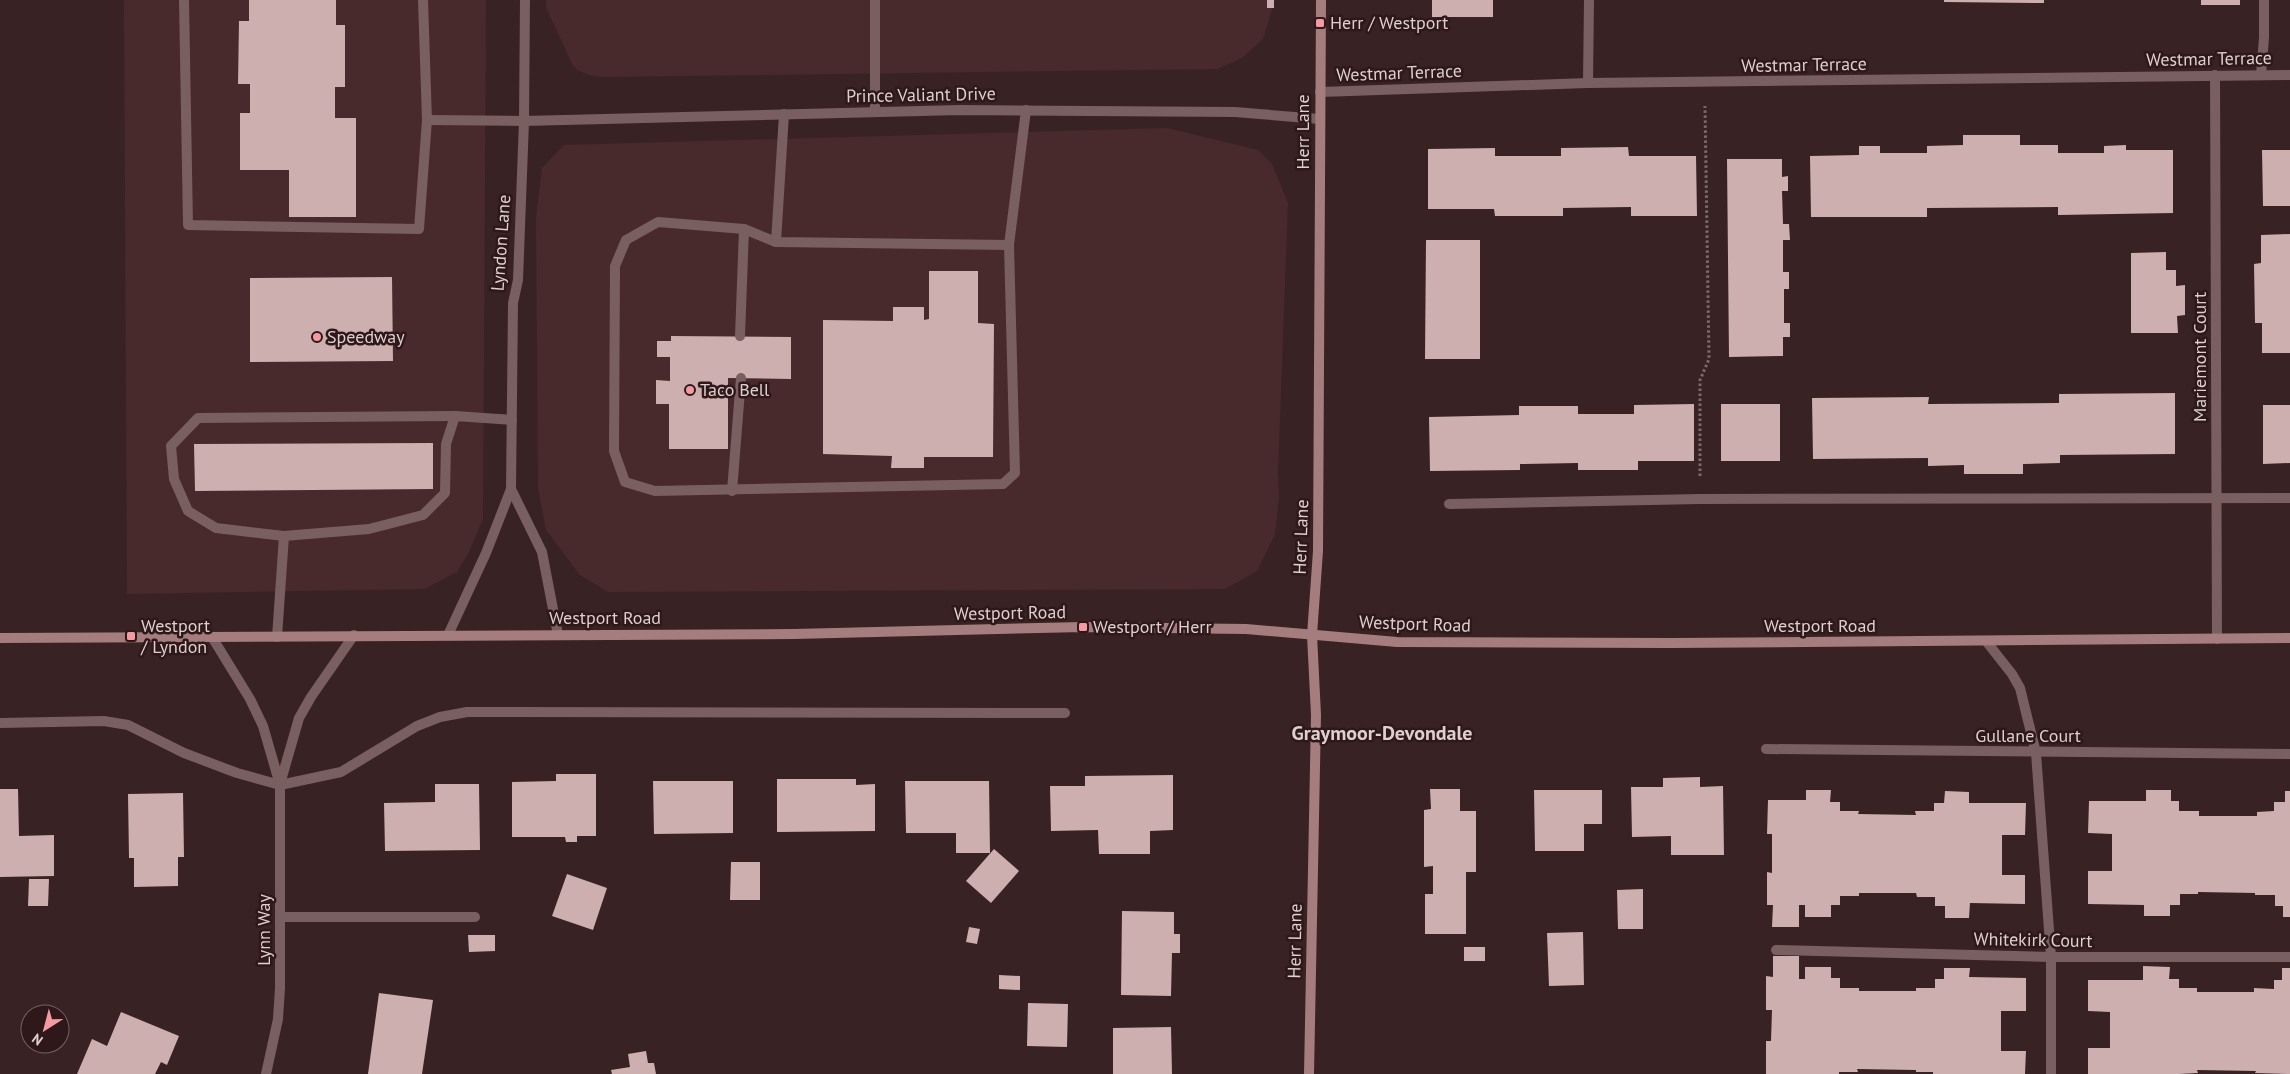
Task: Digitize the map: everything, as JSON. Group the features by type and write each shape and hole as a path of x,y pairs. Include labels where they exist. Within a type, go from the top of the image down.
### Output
{"main road":[{"name":"Herr Lane","path":"1309,1074 1316,715 1312,636 1318,551 1321,0"},
{"name":"Westport Road","path":"0,638 794,634 1083,627 1246,629 1397,642 1986,642 2290,638"}],"street":[{"path":"184,0 188,225 419,229 426,120 424,0"},
{"name":"Lyndon Lane","path":"448,635 486,554 511,489 513,303 518,280 524,121 525,0"},
{"path":"875,0 875,111"},
{"path":"1588,83 1589,0"},
{"path":"2261,75 2264,0"},
{"name":"Westmar Terrace","path":"1320,92 1588,83 2290,75"},
{"name":"Mariemont Court","path":"2215,76 2218,639"},
{"path":"1009,245 776,242 744,229 658,222 626,240 615,266 614,451 625,482 655,492 732,491 1003,484 1015,473 1009,245 1026,110"},
{"name":"Prince Valiant Drive","path":"426,120 524,121 875,111 1026,110 1235,112 1319,119"},
{"path":"776,242 784,114"},
{"path":"740,336 744,229"},
{"path":"732,491 741,378"},
{"path":"455,416 446,444 445,493 423,515 369,529 284,536 216,528 188,511 174,479 171,446 198,418 455,416 512,420"},
{"name":"Lyndon Lane","path":"511,489 542,552 558,635"},
{"path":"1449,504 1700,499 2290,498"},
{"path":"277,637 284,536"},
{"name":"Lynn Way","path":"280,785 299,718 311,697 354,635"},
{"name":"Lynn Way","path":"212,637 250,699 263,726 280,785 281,917 278,1019 266,1074"},
{"path":"1986,642 2012,674 2020,688 2036,753 2051,957 2051,1074"},
{"path":"0,723 104,721 128,725 184,754 236,773 280,785 341,772 417,726 440,717 467,712 1065,714"},
{"name":"Gullane Court","path":"1766,749 2290,754"},
{"path":"281,917 475,917"},
{"name":"Whitekirk Court","path":"1776,950 2051,957 2290,957"}],"path":[{"path":"1700,482 1700,380 1709,359 1705,83"}],"shaded area":[{"path":"124,0 486,0 483,519 468,554 457,572 424,589 127,594"},
{"path":"546,0 1275,0 1263,39 1242,58 1217,69 601,77 577,70 572,64 546,7"},
{"path":"1167,128 1258,150 1272,164 1288,203 1278,472 1279,498 1275,534 1257,571 1225,589 608,592 580,575 546,530 538,488 536,217 542,168 564,145"}],"building":[{"path":"249,0 336,0 336,25 345,25 345,87 335,87 335,118 356,118 356,217 289,217 289,170 240,170 240,113 250,113 250,84 238,84 239,21 249,21"},
{"path":"1267,0 1274,0 1274,8 1267,8"},
{"path":"1432,0 1493,0 1493,17 1432,17"},
{"path":"1944,0 2044,0 2044,3 1944,2"},
{"path":"2201,0 2240,0 2240,5 2201,5"},
{"path":"1963,135 2020,135 2020,145 2058,145 2058,153 2104,153 2104,146 2126,145 2126,150 2173,150 2173,213 2058,215 2058,207 1927,208 1927,217 1811,217 1810,156 1859,155 1859,146 1880,146 1880,153 1927,153 1927,146 1963,145"},
{"path":"1628,147 1629,156 1696,156 1697,216 1631,216 1631,207 1563,208 1563,216 1495,216 1494,209 1428,209 1428,149 1495,148 1495,156 1561,156 1561,148"},
{"path":"2262,150 2290,150 2290,206 2263,206"},
{"path":"1727,159 1782,159 1782,177 1788,176 1788,191 1782,191 1783,224 1789,224 1790,240 1783,240 1783,272 1789,272 1789,289 1784,289 1784,323 1790,323 1790,337 1783,337 1783,356 1729,357"},
{"path":"2290,234 2290,353 2262,353 2262,323 2255,323 2254,264 2261,263 2261,235"},
{"path":"1426,240 1480,240 1480,359 1425,359"},
{"path":"2166,252 2166,270 2176,270 2176,286 2185,285 2185,315 2177,316 2178,333 2131,333 2131,253"},
{"path":"929,271 978,271 978,323 994,324 993,457 924,457 924,468 891,468 892,456 823,454 823,320 893,321 893,307 924,307 924,320 929,319"},
{"path":"392,277 393,361 250,362 250,278"},
{"path":"671,336 791,337 791,379 728,378 728,449 669,449 669,404 656,404 656,380 670,381 670,357 657,357 657,341 671,341"},
{"path":"2175,393 2175,454 2060,455 2060,463 2023,464 2023,474 1964,474 1964,465 1928,466 1928,458 1813,459 1812,398 1929,397 1928,404 2059,403 2059,394"},
{"path":"1694,404 1694,461 1638,461 1638,470 1578,470 1578,463 1520,464 1520,470 1430,471 1429,417 1519,415 1519,406 1578,406 1578,414 1634,414 1634,405"},
{"path":"1721,404 1780,404 1780,461 1721,461"},
{"path":"2263,405 2290,405 2290,463 2263,464"},
{"path":"433,443 433,489 195,491 194,444"},
{"path":"556,774 596,774 596,836 577,836 577,842 566,842 565,837 512,837 512,782 556,781"},
{"path":"1173,775 1173,830 1150,831 1150,854 1099,854 1098,830 1051,831 1050,786 1085,786 1085,776"},
{"path":"1700,777 1700,787 1723,786 1724,855 1671,855 1671,836 1632,837 1631,787 1663,787 1663,778"},
{"path":"777,779 856,779 856,785 875,784 875,831 777,832"},
{"path":"653,781 733,781 733,833 654,834"},
{"path":"905,781 989,781 990,853 956,853 956,833 906,833"},
{"path":"435,784 479,784 480,850 385,851 384,803 435,802"},
{"path":"0,789 18,789 19,836 54,835 54,876 0,877"},
{"path":"1430,789 1460,789 1460,811 1476,811 1476,872 1466,872 1466,934 1425,934 1425,894 1433,894 1433,866 1424,867 1424,810 1431,809"},
{"path":"1534,790 1602,790 1602,824 1584,824 1584,851 1535,851"},
{"path":"1806,790 1831,790 1830,802 1840,802 1840,811 1859,811 1858,814 1916,815 1915,811 1934,811 1934,803 1944,803 1945,791 1969,792 1969,803 2026,803 2025,835 2002,835 2002,875 2025,875 2025,904 1970,903 1969,918 1945,918 1945,906 1935,906 1935,897 1917,897 1916,893 1859,893 1859,896 1840,896 1840,905 1831,905 1831,917 1805,917 1805,905 1799,905 1799,927 1772,927 1773,905 1767,905 1767,872 1772,873 1772,834 1767,834 1768,800 1806,800"},
{"path":"2146,790 2171,790 2171,801 2179,801 2179,811 2199,811 2199,816 2257,816 2257,812 2274,811 2274,802 2285,802 2285,791 2290,791 2290,917 2283,917 2283,906 2275,906 2275,895 2255,895 2255,893 2198,892 2198,894 2180,894 2180,905 2170,905 2170,916 2144,916 2144,905 2088,904 2088,871 2112,871 2112,834 2088,833 2089,801 2146,801"},
{"path":"183,793 184,857 178,857 178,886 134,887 134,858 129,858 128,794"},
{"path":"994,849 1019,871 991,903 966,881"},
{"path":"731,862 760,862 760,900 730,900"},
{"path":"567,874 607,888 593,930 552,916"},
{"path":"29,879 49,879 48,906 28,906"},
{"path":"1643,889 1643,929 1618,929 1617,890"},
{"path":"1122,911 1174,912 1174,934 1180,934 1180,953 1172,953 1171,996 1121,995"},
{"path":"969,927 980,929 977,944 966,942"},
{"path":"1583,932 1584,985 1549,986 1547,933"},
{"path":"468,935 495,935 495,951 469,952"},
{"path":"1464,947 1485,947 1485,961 1464,961"},
{"path":"1773,956 1799,956 1799,979 1805,979 1805,967 1831,967 1831,978 1840,978 1840,988 1859,988 1859,991 1916,991 1916,988 1935,988 1935,979 1944,979 1944,968 1970,968 1969,977 2026,978 2026,1011 2001,1011 2001,1051 2026,1051 2025,1074 1933,1074 1933,1072 1916,1072 1916,1070 1857,1069 1858,1072 1839,1072 1839,1074 1766,1074 1766,1041 1771,1041 1772,1010 1766,1010 1766,976 1773,977"},
{"path":"2143,966 2170,967 2169,979 2179,979 2179,988 2197,988 2197,992 2254,992 2254,988 2274,989 2274,980 2282,980 2282,968 2290,968 2290,1074 2255,1073 2256,1071 2197,1070 2198,1073 2179,1074 2088,1074 2088,1048 2110,1048 2110,1012 2088,1011 2088,980 2143,980"},
{"path":"999,975 1020,976 1020,990 999,989"},
{"path":"379,993 433,1000 422,1074 368,1074"},
{"path":"1028,1003 1068,1004 1067,1047 1027,1046"},
{"path":"121,1012 179,1036 167,1065 161,1062 155,1074 77,1074 92,1039 107,1046"},
{"path":"1171,1027 1172,1074 1113,1074 1113,1028"},
{"path":"646,1051 648,1063 654,1063 656,1074 612,1074 611,1070 630,1067 628,1054"}],"place":[{"name":"Herr / Westport","path":"1320,23"},
{"name":"Speedway","path":"317,337"},
{"name":"Taco Bell","path":"690,390"},
{"name":"Westport / Herr","path":"1083,627"},
{"name":"Westport / Lyndon","path":"131,636"}],"district":[{"name":"Graymoor-Devondale","path":"1382,733"}]}
